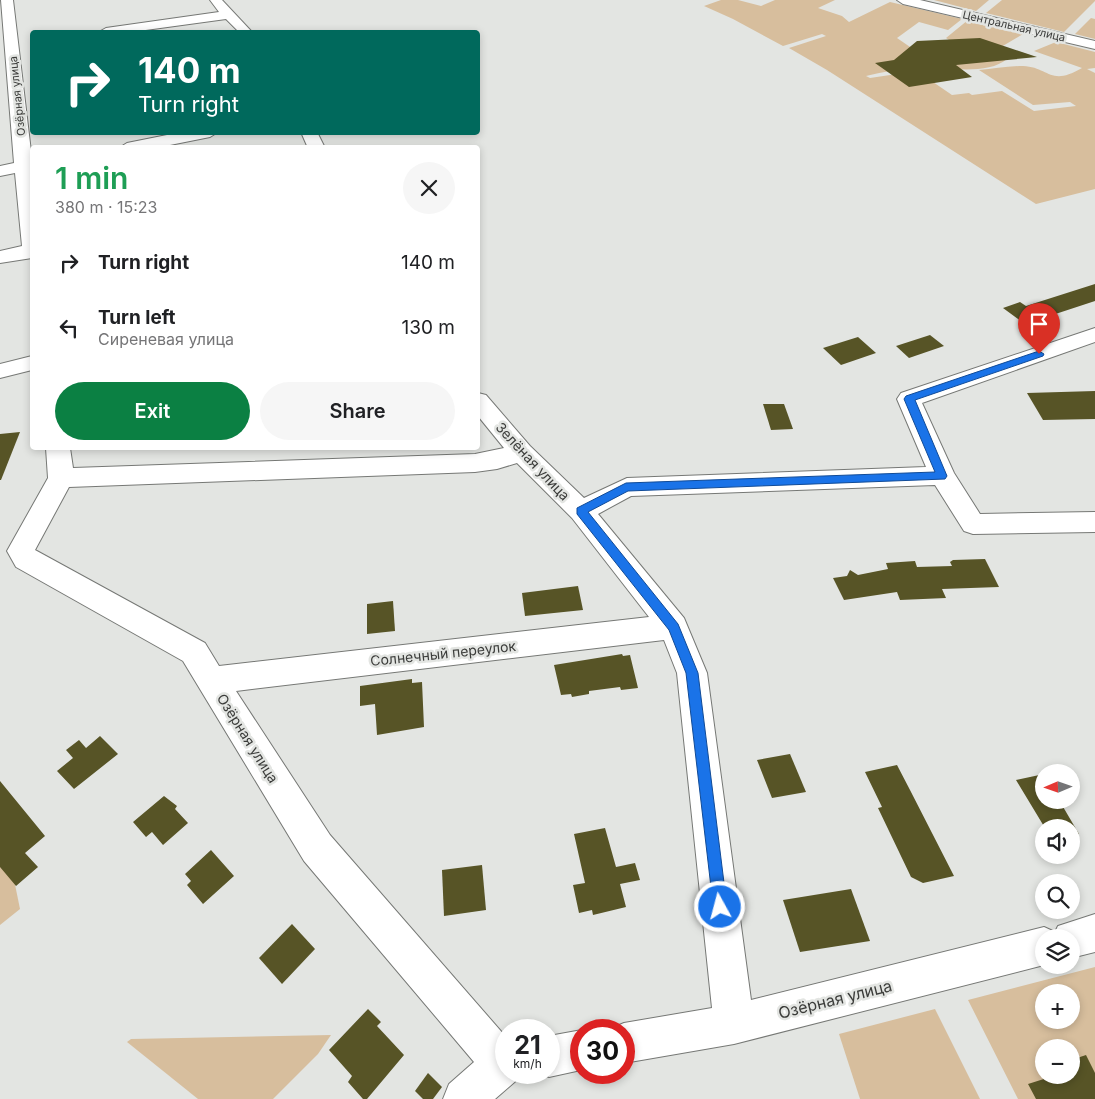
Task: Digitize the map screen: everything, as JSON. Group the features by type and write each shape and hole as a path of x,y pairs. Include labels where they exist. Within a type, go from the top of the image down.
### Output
{"street":[{"name":"Озёрная улица","path":"8,0 13,46 8,105 29,165 30,194"},
{"path":"216,0 244,30"},
{"name":"Центральная улица","path":"903,0 1095,45"},
{"path":"120,30 230,14"},
{"path":"8,105 30,100"},
{"path":"143,145 194,135"},
{"path":"0,170 29,165"},
{"path":"0,257 30,251"},
{"path":"1095,335 909,399 942,476 973,524 1095,522"},
{"path":"0,371 30,364"},
{"name":"Зелёная улица","path":"480,403 521,452 580,511 674,627 692,673 734,1024"},
{"path":"60,463 475,463 496,460 521,452"},
{"name":"Озёрная улица","path":"60,463 21,551 26,559 194,652 317,848 495,1052"},
{"path":"580,511 626,487 942,476"},
{"name":"Солнечный переулок","path":"212,680 674,627"},
{"path":"1080,938 1095,934"},
{"name":"Озёрная улица","path":"635,1041 734,1024 1035,948"},
{"path":"464,1099 495,1072"}],"shaded area":[{"path":"721,0 738,0 761,6 775,0 835,0 818,8 842,16 849,22 890,2 962,19 948,30 919,22 897,38 913,49 952,42 946,38 968,20 1023,34 996,50 1007,59 999,64 988,67 965,69 920,67 866,76 870,78 917,71 952,95 969,93 972,95 1002,91 1034,111 1076,106 1070,102 1033,105 979,70 1023,66 1039,69 1056,76 1063,76 1082,68 1034,51 1056,42 1095,52 1095,68 1087,69 1095,73 1095,189 1036,204 827,70 789,48 826,36 822,34 783,46 733,19 704,6"},
{"path":"934,0 989,0 976,11"},
{"path":"1002,0 1095,1 1064,32 986,13"},
{"path":"1091,18 1095,19 1095,39 1075,34"},
{"path":"0,811 20,909 0,925"},
{"path":"1095,967 1095,1099 1018,1099 968,1000 1068,974 1080,974 1080,971"},
{"path":"935,1009 980,1099 860,1099 839,1034"},
{"path":"331,1035 318,1054 273,1099 198,1099 127,1042 131,1039"}],"building":[{"path":"980,38 1037,57 956,65 972,77 909,87 875,63 894,60 917,41"},
{"path":"1095,284 1095,301 1025,324 1003,308 1020,302 1026,306"},
{"path":"930,335 944,346 909,358 896,346"},
{"path":"858,337 876,353 841,365 823,348"},
{"path":"1095,391 1095,419 1043,420 1027,393"},
{"path":"763,404 784,404 793,429 771,430"},
{"path":"20,432 1,480 0,480 0,434"},
{"path":"985,559 999,587 942,589 946,598 900,600 897,592 844,600 833,578 847,576 850,570 858,575 888,569 886,563 915,561 917,567 952,566 950,562 953,560"},
{"path":"578,586 583,610 525,616 522,593"},
{"path":"393,601 395,631 367,634 367,604"},
{"path":"622,654 623,656 630,655 638,688 621,690 620,687 589,691 589,694 572,697 571,694 561,695 554,665"},
{"path":"412,679 412,683 422,682 424,727 377,735 375,704 360,706 360,686"},
{"path":"100,736 118,754 74,789 57,771 73,758 66,750 79,740 86,748"},
{"path":"790,754 806,792 772,798 757,760"},
{"path":"897,765 954,876 923,883 911,877 878,808 882,807 865,772"},
{"path":"1035,776 1035,809 1064,809 1070,819 1040,819 1016,780"},
{"path":"0,781 45,836 25,853 38,867 16,886 0,867"},
{"path":"164,796 177,806 175,809 188,823 163,845 152,832 146,837 133,822"},
{"path":"605,828 616,867 635,863 640,880 620,884 626,907 593,915 592,910 579,913 573,885 585,883 574,834"},
{"path":"211,850 234,876 203,904 187,885 191,881 185,874"},
{"path":"482,865 486,910 444,916 442,870"},
{"path":"851,889 870,941 800,952 783,900"},
{"path":"292,924 315,949 282,984 259,958"},
{"path":"368,1009 381,1022 377,1026 404,1055 367,1099 363,1099 348,1082 352,1076 329,1050"},
{"path":"1086,1055 1095,1073 1095,1099 1036,1099 1028,1084 1035,1082 1035,1084 1080,1084 1080,1057"},
{"path":"428,1073 442,1087 433,1099 423,1099 415,1091"}],"route":[{"path":"720,907 692,673 674,627 580,511 626,487 942,476 909,399 1039,354"}]}
